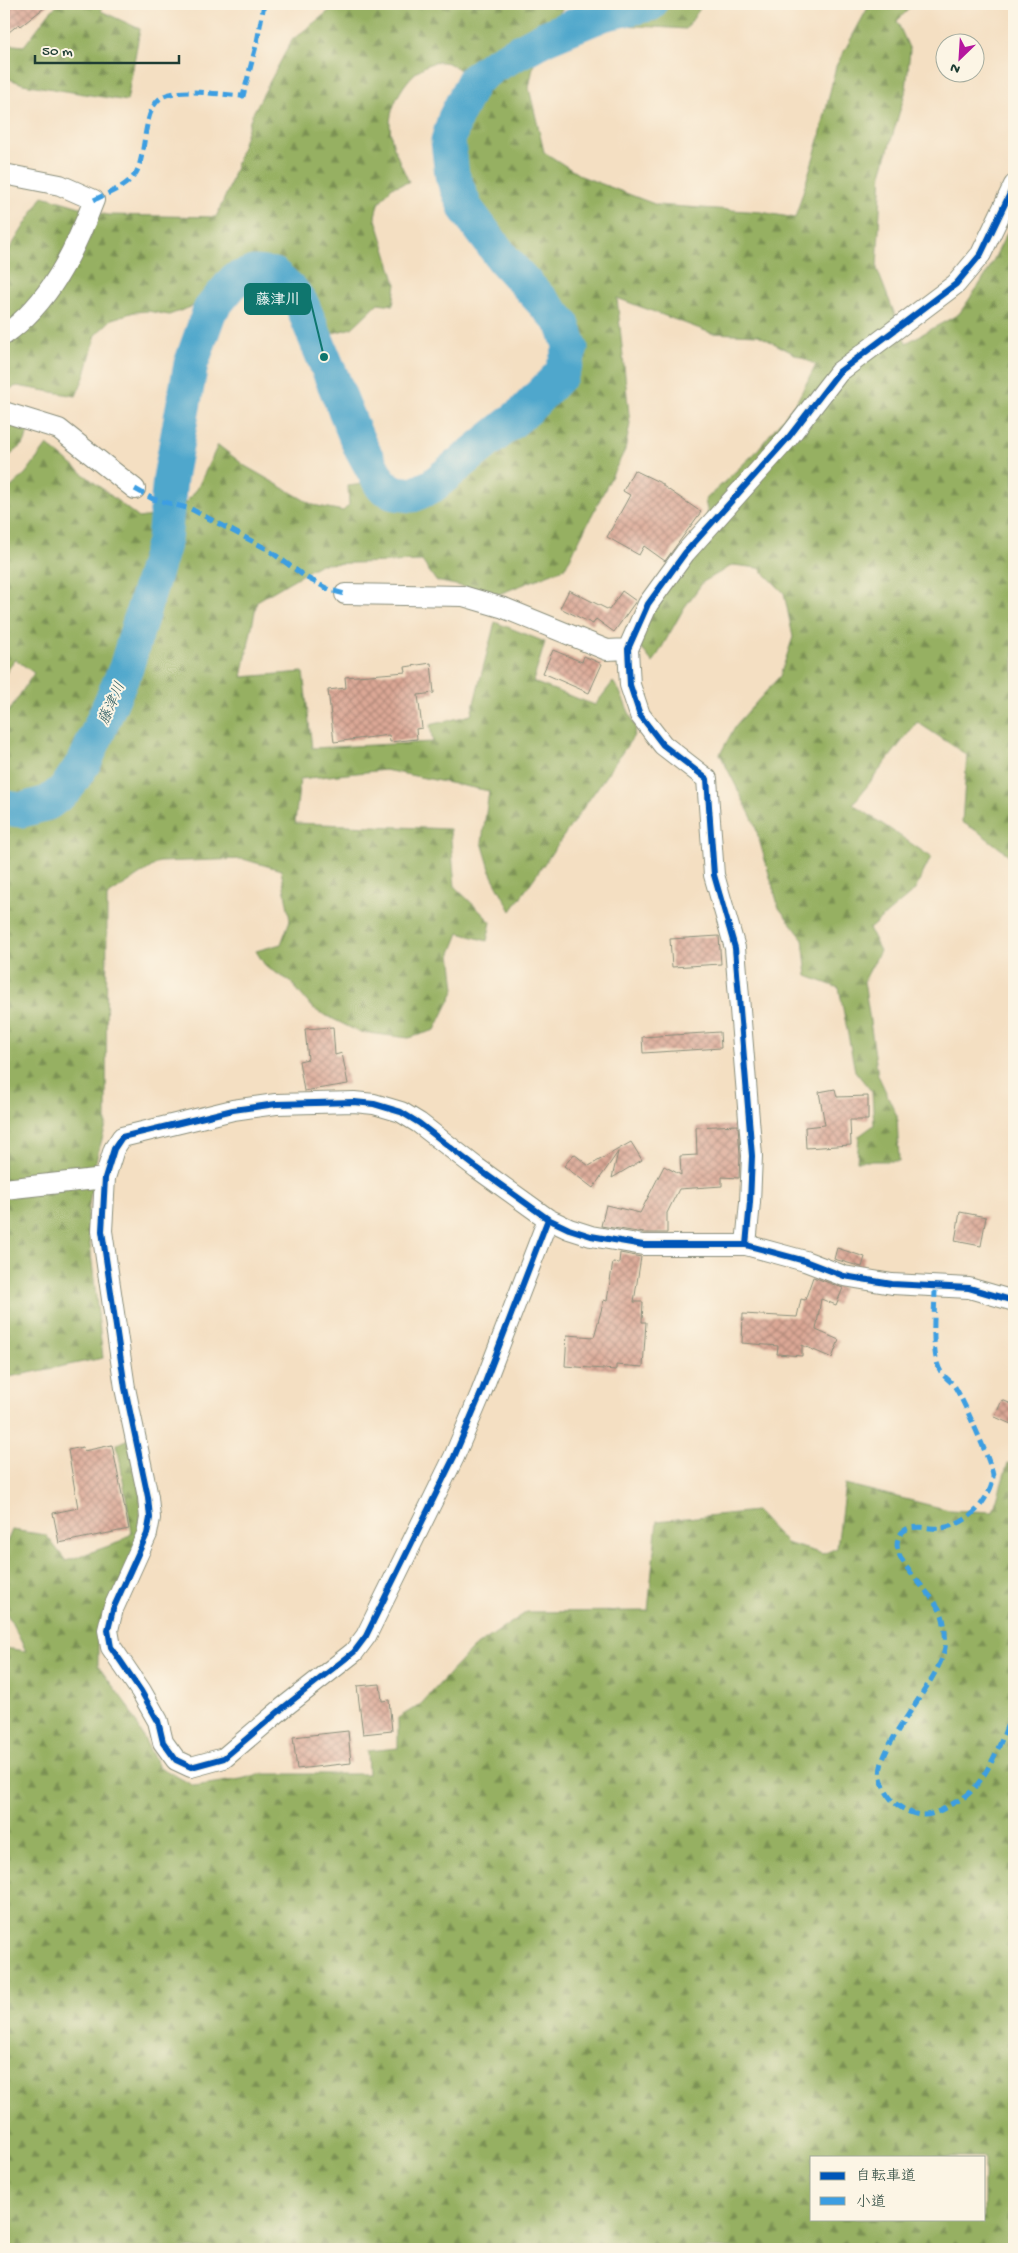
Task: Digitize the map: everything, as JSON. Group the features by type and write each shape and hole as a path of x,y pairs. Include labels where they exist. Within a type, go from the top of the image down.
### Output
{"street":[{"path":"4,174 60,185 94,200 82,233 64,270 24,321 4,335"},
{"path":"746,1245 752,1156 734,948 714,875 707,779 663,745 640,715 630,685 628,649 648,604 685,553 788,438 839,372 956,284 981,254 1014,185"},
{"path":"4,412 59,430 135,490"},
{"path":"345,594 463,596 504,608 608,650 628,649"},
{"path":"548,1219 458,1448 366,1636 354,1652 284,1707 224,1758 191,1767 176,1760 164,1742 158,1721 141,1691 111,1647 108,1630 113,1610 146,1534 150,1518 148,1497 125,1388 102,1231 106,1178 114,1149 122,1137 232,1110 276,1104 354,1102 374,1104 400,1112 413,1120 548,1219 569,1229 591,1236 643,1245 746,1245 805,1262 844,1276 892,1284 969,1288 1014,1300"},
{"path":"4,1189 106,1178"}],"green space":[{"path":"59,4 103,4 101,11 140,29 127,101 23,84 4,77 4,44 24,46 50,12"},
{"path":"338,4 565,4 536,52 529,88 544,152 581,176 657,205 761,212 795,218 819,140 836,66 870,4 914,4 897,21 910,50 906,90 882,171 877,269 906,343 959,314 986,275 1014,219 1014,859 962,822 967,755 917,722 853,804 931,857 915,890 869,929 880,951 864,981 878,1075 897,1116 899,1161 857,1161 859,1136 874,1125 872,1092 855,1071 839,988 807,976 803,939 779,908 754,822 720,754 736,725 780,676 793,637 784,593 759,568 733,565 703,582 684,608 653,663 638,644 655,604 712,534 705,500 755,453 797,401 816,365 758,335 711,333 617,298 630,424 625,450 565,568 499,594 436,581 422,561 320,564 257,601 242,677 303,672 312,748 433,742 430,725 471,715 495,622 545,642 533,682 595,705 613,682 619,690 636,728 633,737 511,911 492,876 482,842 489,791 385,770 300,779 295,823 450,829 455,887 491,922 487,941 459,933 451,953 455,989 435,1030 409,1038 359,1032 313,1009 290,981 266,967 256,951 281,944 290,920 281,870 243,859 159,862 107,896 106,1125 95,1164 87,1219 103,1358 4,1378 4,719 34,673 15,659 4,676 4,494 26,473 47,445 139,518 178,512 197,489 218,445 245,466 313,505 343,511 349,505 348,486 370,483 387,499 415,500 448,482 559,387 575,352 572,329 475,212 459,177 453,145 463,111 479,83 465,76 464,72 449,63 443,62 423,67 414,74 400,93 391,114 390,132 396,154 409,182 392,187 378,204 375,216 396,284 393,305 378,303 352,328 329,334 305,335 286,304 265,287 248,286 169,315 148,311 134,312 112,319 96,334 85,375 76,396 17,386 4,391 4,258 43,196 107,215 216,217 229,188 252,115 292,40"},
{"path":"573,4 703,4 686,29 622,25 586,6"},
{"path":"4,422 28,431 25,442 4,461"},
{"path":"128,1439 140,1486 141,1536 118,1586 98,1637 98,1666 127,1705 158,1766 194,1786 241,1779 259,1774 368,1774 367,1751 398,1748 398,1718 421,1704 472,1649 527,1612 648,1611 657,1521 756,1511 786,1543 823,1554 837,1548 845,1484 949,1510 993,1512 1008,1463 1014,1464 1014,2249 4,2249 4,1648 26,1651 4,1608 4,1549 12,1530 46,1535 66,1561 120,1542 132,1533 117,1444"}],"building":[{"path":"4,4 49,4 21,26 19,24 4,36"},
{"path":"634,470 663,484 663,486 701,512 665,561 644,546 639,555 607,537 630,495 623,491"},
{"path":"569,590 609,610 622,591 636,601 614,632 596,619 593,624 560,608"},
{"path":"553,650 582,662 584,656 602,664 589,693 543,673"},
{"path":"431,663 434,693 418,695 422,728 416,729 417,739 390,742 389,735 334,742 328,690 346,688 345,677 406,672 405,667"},
{"path":"719,936 721,964 672,967 670,939"},
{"path":"333,1027 335,1055 342,1053 348,1084 304,1091 299,1061 308,1059 305,1029"},
{"path":"720,1032 721,1048 643,1053 642,1037"},
{"path":"835,1089 837,1097 868,1096 868,1120 850,1120 851,1145 806,1148 805,1127 825,1125 819,1092"},
{"path":"738,1125 739,1178 722,1177 722,1186 679,1189 667,1213 667,1233 644,1233 601,1226 606,1205 640,1213 664,1166 681,1175 680,1156 697,1155 696,1127"},
{"path":"631,1142 642,1160 612,1178 618,1152 593,1188 564,1166 574,1154 589,1166"},
{"path":"960,1212 986,1217 981,1246 955,1241"},
{"path":"837,1248 865,1257 862,1267 834,1259"},
{"path":"620,1253 641,1257 634,1302 643,1302 642,1322 646,1322 643,1367 616,1365 616,1370 565,1366 567,1335 594,1337 604,1300 607,1301 613,1262 619,1263"},
{"path":"813,1277 843,1288 836,1305 821,1299 816,1330 839,1340 832,1358 802,1345 802,1356 777,1354 778,1346 742,1343 743,1314 797,1317 801,1299 805,1300"},
{"path":"1002,1400 1014,1405 1014,1415 1011,1424 995,1417"},
{"path":"112,1445 129,1529 59,1543 53,1513 78,1508 68,1450 83,1447 84,1451"},
{"path":"380,1684 382,1701 389,1700 392,1731 363,1734 357,1686"},
{"path":"348,1731 351,1763 297,1769 293,1737"}],"waterway":[{"name":"藤津川","path":"4,808 22,810 48,803 66,789 86,759 126,668 164,541 170,478 191,364 210,310 235,280 254,273 274,275 291,290 302,305 359,444 382,486 396,493 413,495 432,486 525,411 561,374 571,348 562,323 504,260 466,209 452,175 448,141 455,118 474,80 493,66 545,38 603,14 650,4"}],"marked path":[{"path":"94,200 122,186 136,173 142,155 151,111 162,97 179,92 243,96 257,42 264,4"},
{"path":"135,489 153,499 191,509 267,549 307,578 330,590 345,594"},
{"path":"935,1288 935,1355 941,1372 955,1387 977,1432 992,1471 993,1480 989,1492 980,1505 966,1519 948,1527 911,1528 901,1533 898,1539 897,1548 901,1557 942,1615 945,1627 945,1648 931,1679 887,1750 881,1766 881,1778 888,1795 900,1807 912,1813 922,1815 936,1812 965,1796 975,1787 989,1766 1001,1741 1014,1705"}],"cycle path":[{"path":"746,1245 752,1156 735,948 714,875 707,779 663,745 640,715 630,685 628,649 648,604 685,553 788,438 839,372 956,284 981,254 1014,185"},
{"path":"548,1219 481,1393 454,1457 366,1636 354,1652 284,1707 224,1758 191,1767 176,1760 163,1742 158,1721 141,1691 111,1647 108,1630 113,1609 147,1534 150,1518 148,1497 125,1388 102,1231 105,1178 114,1149 122,1137 233,1110 276,1104 354,1102 374,1104 401,1112 419,1123 548,1219 569,1229 591,1236 643,1245 746,1245 805,1261 844,1276 892,1284 969,1288 1014,1301"}],"place":[{"name":"藤津川","path":"324,357"}]}
